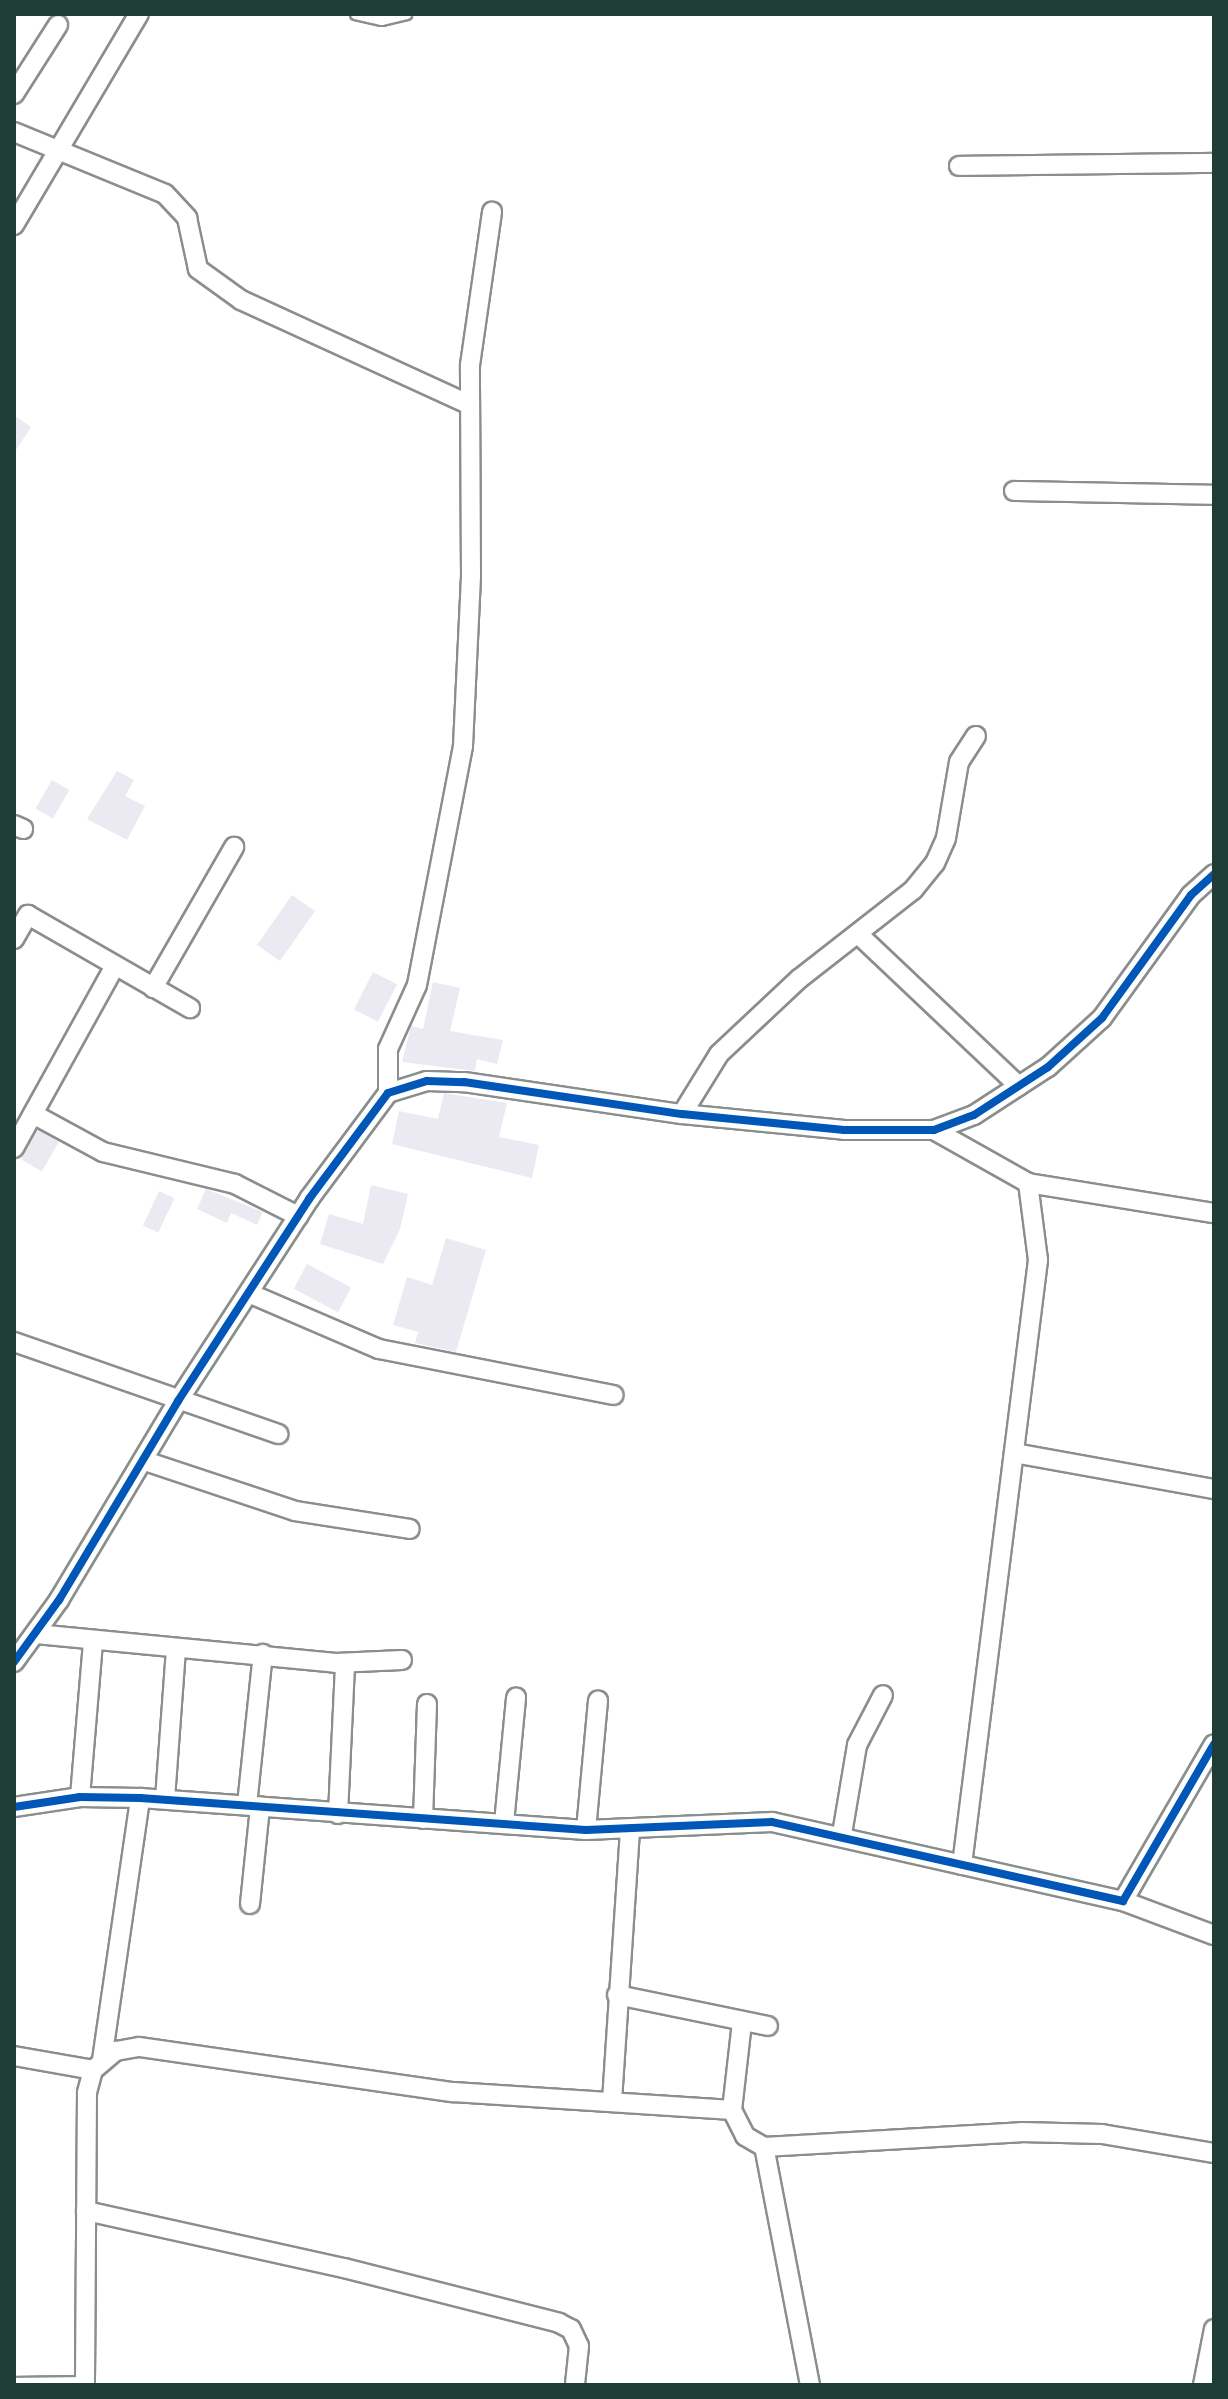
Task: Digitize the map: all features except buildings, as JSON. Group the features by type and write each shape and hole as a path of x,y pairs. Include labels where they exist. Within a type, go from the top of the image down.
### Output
{"street":[{"path":"14,225 56,148 139,14"},
{"path":"14,94 58,25"},
{"path":"14,132 165,194 187,218 202,274 241,300 468,404"},
{"path":"959,166 1214,163"},
{"path":"14,1662 36,1634 145,1461 178,1401 251,1294 298,1216 388,1093 388,1049 417,985 463,746 471,575 468,404 473,330 492,212"},
{"path":"1014,491 1214,495"},
{"path":"682,1114 719,1054 799,979 913,890 935,863 946,838 959,762 976,736"},
{"path":"153,988 234,847"},
{"path":"388,1093 427,1081 464,1082 682,1114 844,1130 934,1130 974,1115 1048,1067 1102,1018 1191,895 1214,874"},
{"path":"14,939 28,915 190,1008"},
{"path":"858,934 1019,1086"},
{"path":"14,1148 115,966"},
{"path":"33,1114 103,1152 235,1184 298,1216"},
{"path":"934,1130 1028,1183 1214,1213"},
{"path":"962,1865 1038,1260 1028,1183"},
{"path":"251,1294 379,1349 614,1395"},
{"path":"14,1342 278,1434"},
{"path":"1014,1453 1214,1489"},
{"path":"145,1461 295,1511 410,1529"},
{"path":"36,1634 93,1642 345,1663 402,1660"},
{"path":"80,1797 93,1642"},
{"path":"165,1799 176,1649"},
{"path":"250,1904 263,1654"},
{"path":"338,1814 345,1663"},
{"path":"842,1834 857,1745 883,1695"},
{"path":"504,1823 516,1698"},
{"path":"586,1830 598,1701"},
{"path":"423,1819 427,1704"},
{"path":"1123,1901 1214,1744"},
{"path":"14,1807 80,1797 140,1798 338,1814 630,1831 740,1821 842,1834 1123,1901 1214,1935"},
{"path":"85,2383 87,2093 98,2065 140,1798"},
{"path":"612,2101 630,1831"},
{"path":"617,1995 768,2026"},
{"path":"742,2022 732,2110 745,2136 764,2147 1021,2132 1102,2134 1214,2153"},
{"path":"14,2056 98,2065 127,2047 139,2047 453,2092 732,2110"},
{"path":"764,2147 810,2385"},
{"path":"86,2211 344,2268 559,2323 571,2329 579,2346 575,2385"},
{"path":"1203,2385 1214,2329"}],"lane":[{"path":"355,14 381,20 406,14"},
{"path":"14,2382 85,2383"}],"cycle path":[{"path":"14,1662 59,1600 178,1401 309,1199 388,1093 427,1081 464,1082 682,1114 844,1130 934,1130 974,1115 1048,1067 1102,1018 1191,895 1214,874"},
{"path":"14,1807 80,1797 140,1798 586,1830 772,1822 1123,1901 1214,1744"}]}
